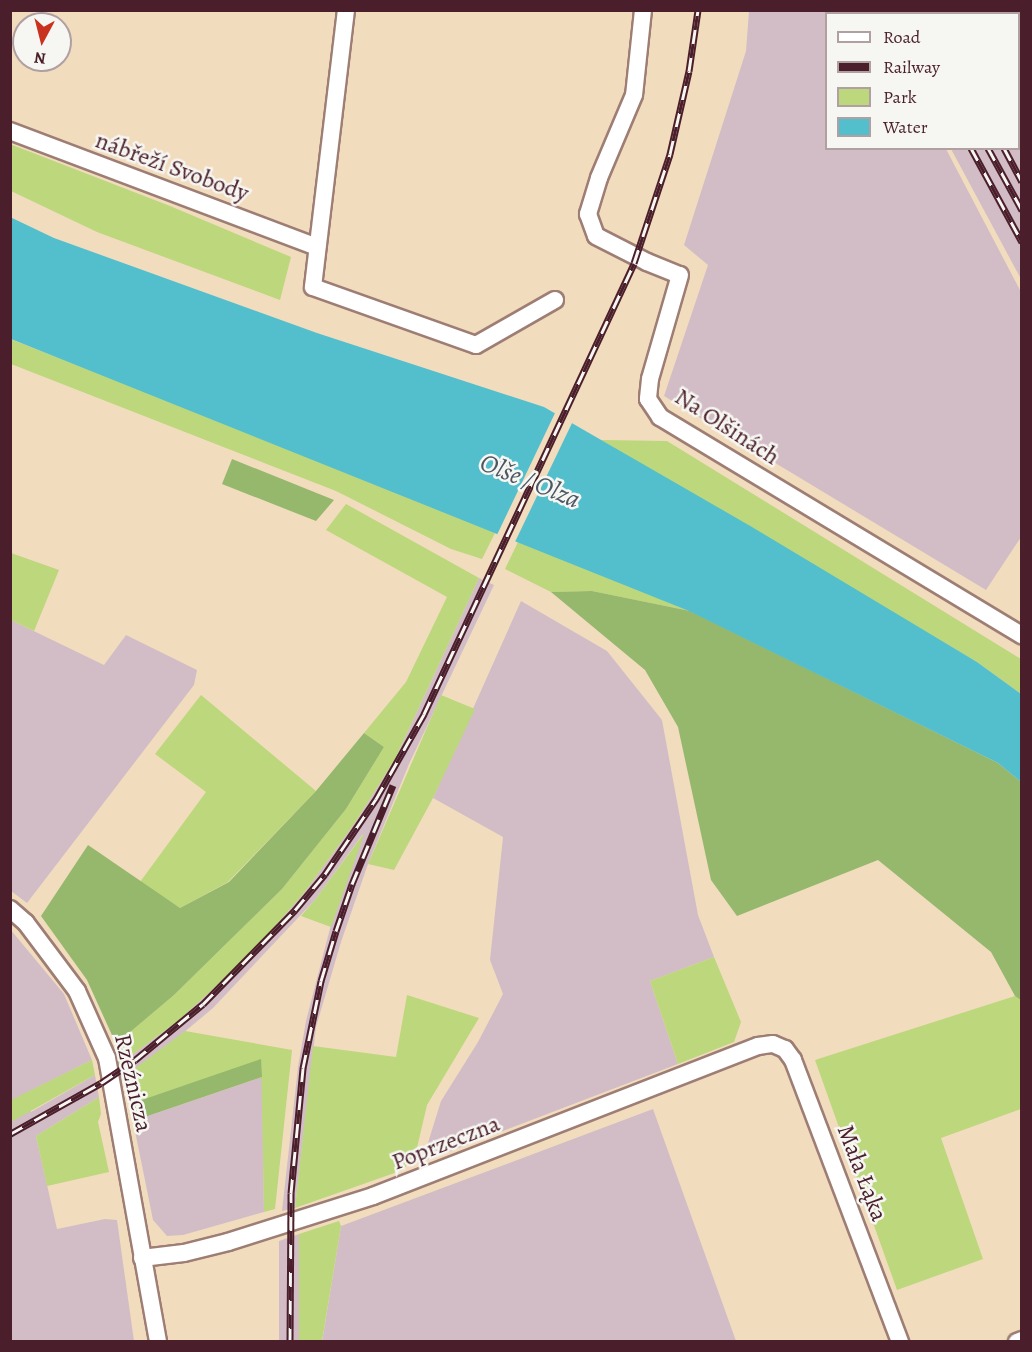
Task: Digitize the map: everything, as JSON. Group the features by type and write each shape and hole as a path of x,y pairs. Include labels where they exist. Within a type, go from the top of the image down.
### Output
{"street":[{"path":"346,10 313,287 476,345 555,300"},
{"name":"Na Olšinách","path":"643,10 634,95 599,178 588,214 596,236 647,262 680,275 650,379 648,399 660,417 1022,635"},
{"name":"nábřeží Svobody","path":"10,131 317,247"},
{"name":"Rzeźnicza","path":"10,909 26,923 77,991 99,1036 111,1076 158,1341"},
{"name":"Mała Łąka","path":"758,1046 772,1044 785,1049 793,1060 900,1341"},
{"name":"Poprzeczna","path":"142,1258 184,1253 228,1242 410,1184 758,1046"}],"shaded area":[{"path":"749,11 874,11 825,12 825,150 947,150 1021,292 1021,537 986,590 664,396 708,265 684,245 746,51"},
{"path":"1020,142 1022,146 1021,279 952,150 1020,150"},
{"path":"479,578 494,585 409,764 368,864 341,942 316,1027 295,1208 282,1211 298,1067 306,1021 334,913 363,834 314,901 213,1008 164,1049 122,1078 117,1066 179,1020 248,957 304,893 354,824 395,759"},
{"path":"521,601 607,651 662,720 698,915 714,957 650,981 678,1064 422,1162 441,1101 478,1042 503,994 490,960 503,837 433,798"},
{"path":"11,620 104,665 126,635 197,670 194,685 27,903 11,891"},
{"path":"10,929 64,994 92,1060 26,1093 31,1112 95,1075 99,1097 36,1136 57,1229 105,1219 117,1220 134,1341 11,1341"},
{"path":"262,1077 264,1212 183,1235 167,1236 153,1220 133,1121"},
{"path":"653,1109 736,1341 322,1342 341,1226"},
{"path":"299,1234 299,1341 279,1341 279,1241"}],"green space":[{"path":"10,144 170,206 291,257 280,300 97,232 11,191"},
{"path":"10,339 495,533 482,559 451,549 336,491 11,364"},
{"path":"601,440 667,441 1021,659 1021,694 977,662"},
{"path":"232,459 334,500 316,521 222,484"},
{"path":"346,504 479,578 395,759 354,824 304,893 248,957 179,1020 117,1066 116,1044 174,995 282,889 346,809 384,747 364,733 406,682 447,597 326,530"},
{"path":"518,542 690,611 592,591 551,592 505,569"},
{"path":"11,553 59,570 34,631 11,620"},
{"path":"592,591 690,611 998,763 1021,782 1021,1000 1015,996 991,952 878,860 737,916 711,880 678,727 645,670 551,592"},
{"path":"201,695 316,791 228,882 180,908 140,882 206,792 155,754"},
{"path":"441,695 475,709 433,798 394,870 368,864"},
{"path":"364,733 384,747 346,809 282,889 174,995 116,1044 87,980 41,916 88,845 180,908 229,882 316,791"},
{"path":"365,832 331,927 301,916 314,901"},
{"path":"714,957 741,1022 734,1042 678,1064 650,981"},
{"path":"407,995 479,1018 427,1105 416,1152 403,1170 295,1208 313,1046 396,1057"},
{"path":"1015,996 1021,1000 1021,1109 941,1138 983,1259 897,1290 815,1060"},
{"path":"185,1031 292,1050 275,1209 264,1212 261,1060 130,1104 122,1078"},
{"path":"261,1059 262,1077 133,1121 130,1104"},
{"path":"92,1060 95,1075 11,1122 11,1100"},
{"path":"99,1097 101,1114 98,1122 109,1172 47,1186 36,1136"},
{"path":"339,1221 341,1226 322,1341 299,1341 299,1234"}],"water":[{"name":"Olše / Olza","path":"10,217 54,238 317,333 544,407 752,527 977,662 1021,694 1021,782 998,763 689,611 11,339"}],"pier":[{"path":"556,411 573,421 514,544 496,537"}],"railway":[{"path":"10,1134 101,1083 135,1060 203,1004 295,910 325,874 376,799 424,714 634,263 670,154 689,71 698,10"},
{"path":"972,150 1022,242"},
{"path":"989,150 1022,210"},
{"path":"1005,150 1022,182"},
{"path":"290,1342 291,1193 303,1068 321,981 336,931 352,884 393,785"}]}
